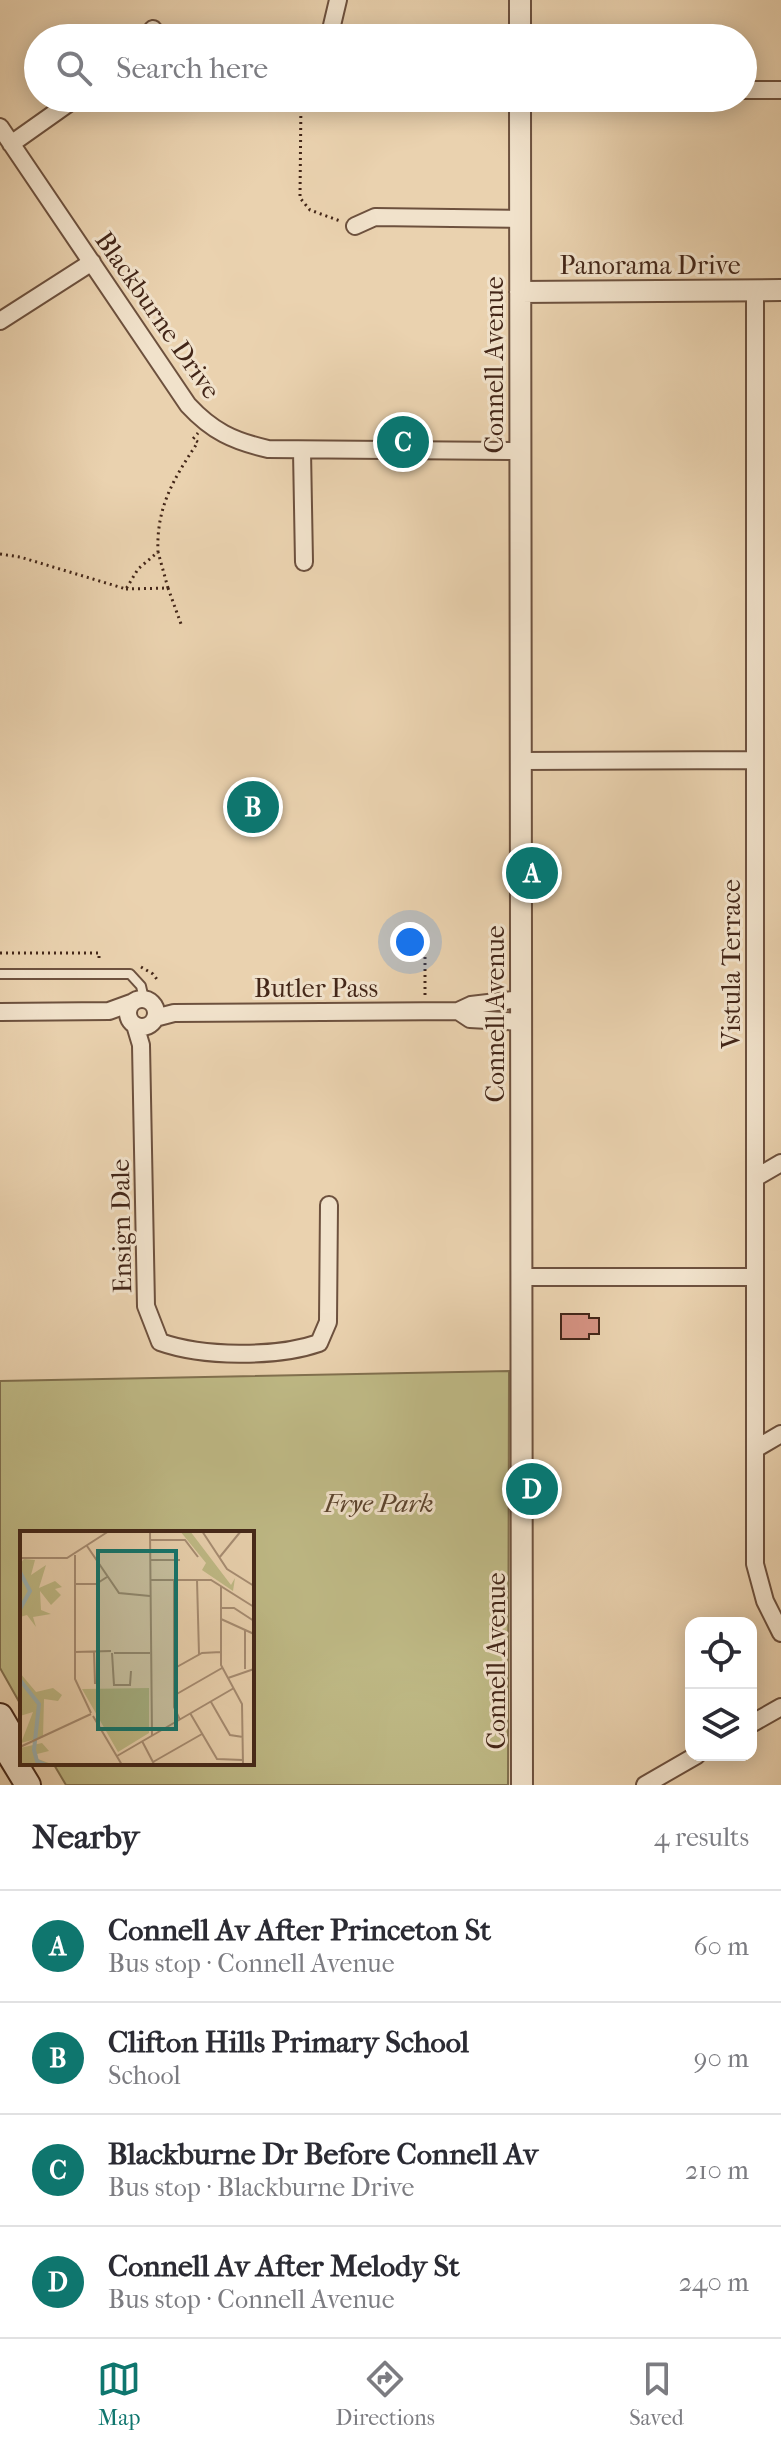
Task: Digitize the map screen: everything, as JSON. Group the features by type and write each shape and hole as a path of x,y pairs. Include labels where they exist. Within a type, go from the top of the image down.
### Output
{"main road":[{"path":"0,1716 20,1751"},
{"path":"0,1739 28,1785"},
{"path":"28,1765 40,1785"}],"street":[{"path":"332,24 338,0"},
{"path":"520,0 520,24"},
{"path":"757,90 781,90"},
{"path":"11,144 56,112"},
{"name":"Connell Avenue","path":"520,112 522,1785"},
{"name":"Blackburne Drive","path":"0,127 188,405 208,427 234,442 302,451 519,451"},
{"path":"355,226 375,217 520,219"},
{"path":"0,321 92,262"},
{"name":"Vistula Terrace","path":"755,290 755,1564 765,1601 781,1633"},
{"name":"Panorama Drive","path":"520,292 781,290"},
{"path":"302,451 304,562"},
{"path":"522,761 755,760"},
{"name":"Butler Pass","path":"0,1012 458,1011 471,1005 521,999"},
{"name":"Butler Pass","path":"458,1011 470,1019 521,1022"},
{"name":"Ensign Dale","path":"143,1014 146,1306 160,1342 188,1351 296,1351 319,1343 328,1322 329,1205"},
{"path":"755,1178 781,1163"},
{"path":"521,1277 755,1277"},
{"path":"757,1448 781,1434"},
{"path":"757,1721 781,1707"},
{"path":"645,1785 687,1761"}],"lane":[{"path":"0,974 130,974 141,986 143,1014"}],"path":[{"path":"301,112 300,198 310,210 335,220"},
{"path":"181,624 158,552 157,521 198,442 193,439 198,433"},
{"path":"126,589 138,569 158,552"},
{"path":"0,554 20,557 126,589 168,588"},
{"path":"0,953 99,953 100,967"},
{"path":"425,957 425,995"},
{"path":"140,967 153,974 159,982"}],"green space":[{"name":"Frye Park","path":"509,1371 508,1785 66,1785 54,1765 254,1765 254,1531 20,1531 20,1703 0,1668 0,1381"}],"building":[{"path":"561,1314 589,1314 589,1318 599,1318 599,1334 589,1334 589,1339 561,1339"}],"place":[{"name":"Blackburne Dr Before Connell Av","path":"403,442"},
{"name":"Clifton Hills Primary School","path":"253,807"},
{"name":"Connell Av After Princeton St","path":"532,873"},
{"name":"Connell Av After Melody St","path":"532,1489"}]}
